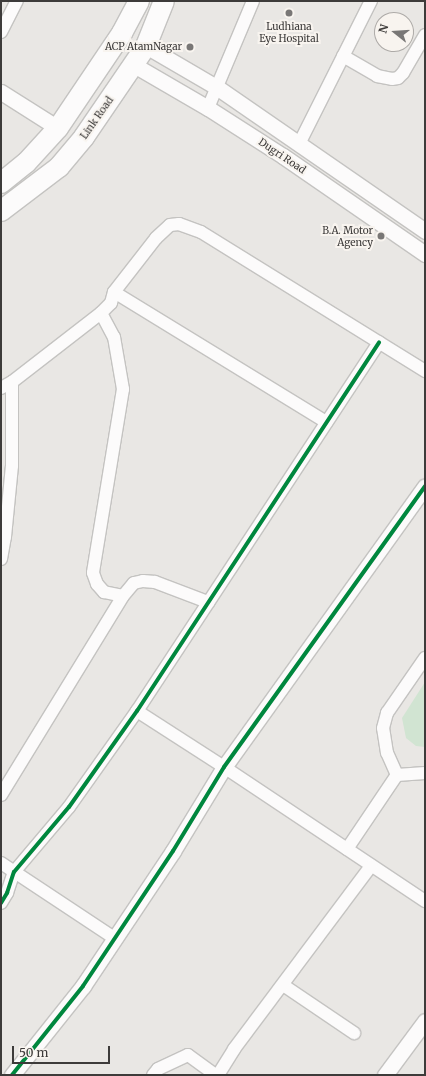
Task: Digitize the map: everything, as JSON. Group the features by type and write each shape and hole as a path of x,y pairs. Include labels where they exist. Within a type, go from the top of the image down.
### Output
{"main road":[{"path":"1,183 26,164 58,128 114,45 139,1"},
{"name":"Link Road","path":"1,211 59,167 84,137 146,46 164,1"}],"street":[{"path":"1,32 16,1"},
{"path":"208,108 218,88 254,1"},
{"path":"299,144 371,1"},
{"path":"343,56 378,76 392,79 398,78 403,73 425,35"},
{"name":"Dugri Road","path":"146,46 218,88 425,231"},
{"name":"Dugri Road","path":"134,65 208,108 283,156 425,254"},
{"path":"1,92 58,128"},
{"path":"1,558 5,537 12,466 6,385 101,313 110,303 114,292 164,229 170,225 179,224 201,232 425,371"},
{"path":"114,292 326,422"},
{"path":"101,313 114,337 123,389 93,573 97,584 104,592 123,596"},
{"path":"1,902 7,893 14,872 68,807 137,711 379,342"},
{"path":"12,1075 83,986 116,939 173,851 224,767 425,486"},
{"path":"1,795 123,596 134,583 149,581 155,582 208,602"},
{"path":"397,775 387,753 383,728 387,713 425,658"},
{"path":"137,711 425,901"},
{"path":"397,775 425,773"},
{"path":"347,849 397,775"},
{"path":"1,863 116,939"},
{"path":"153,1075 158,1069 188,1055 217,1075 234,1049 371,866"},
{"path":"283,985 354,1033"},
{"path":"385,1075 425,1021"}],"green space":[{"path":"425,682 425,747 416,746 406,738 402,718"}],"cycle path":[{"path":"1,903 7,893 14,872 69,807 137,711 379,342"},
{"path":"12,1075 83,986 173,851 224,767 425,486"}],"place":[{"name":"Ludhiana Eye Hospital","path":"289,13"},
{"name":"ACP AtamNagar","path":"190,47"},
{"name":"B.A. Motor Agency","path":"381,236"}]}
